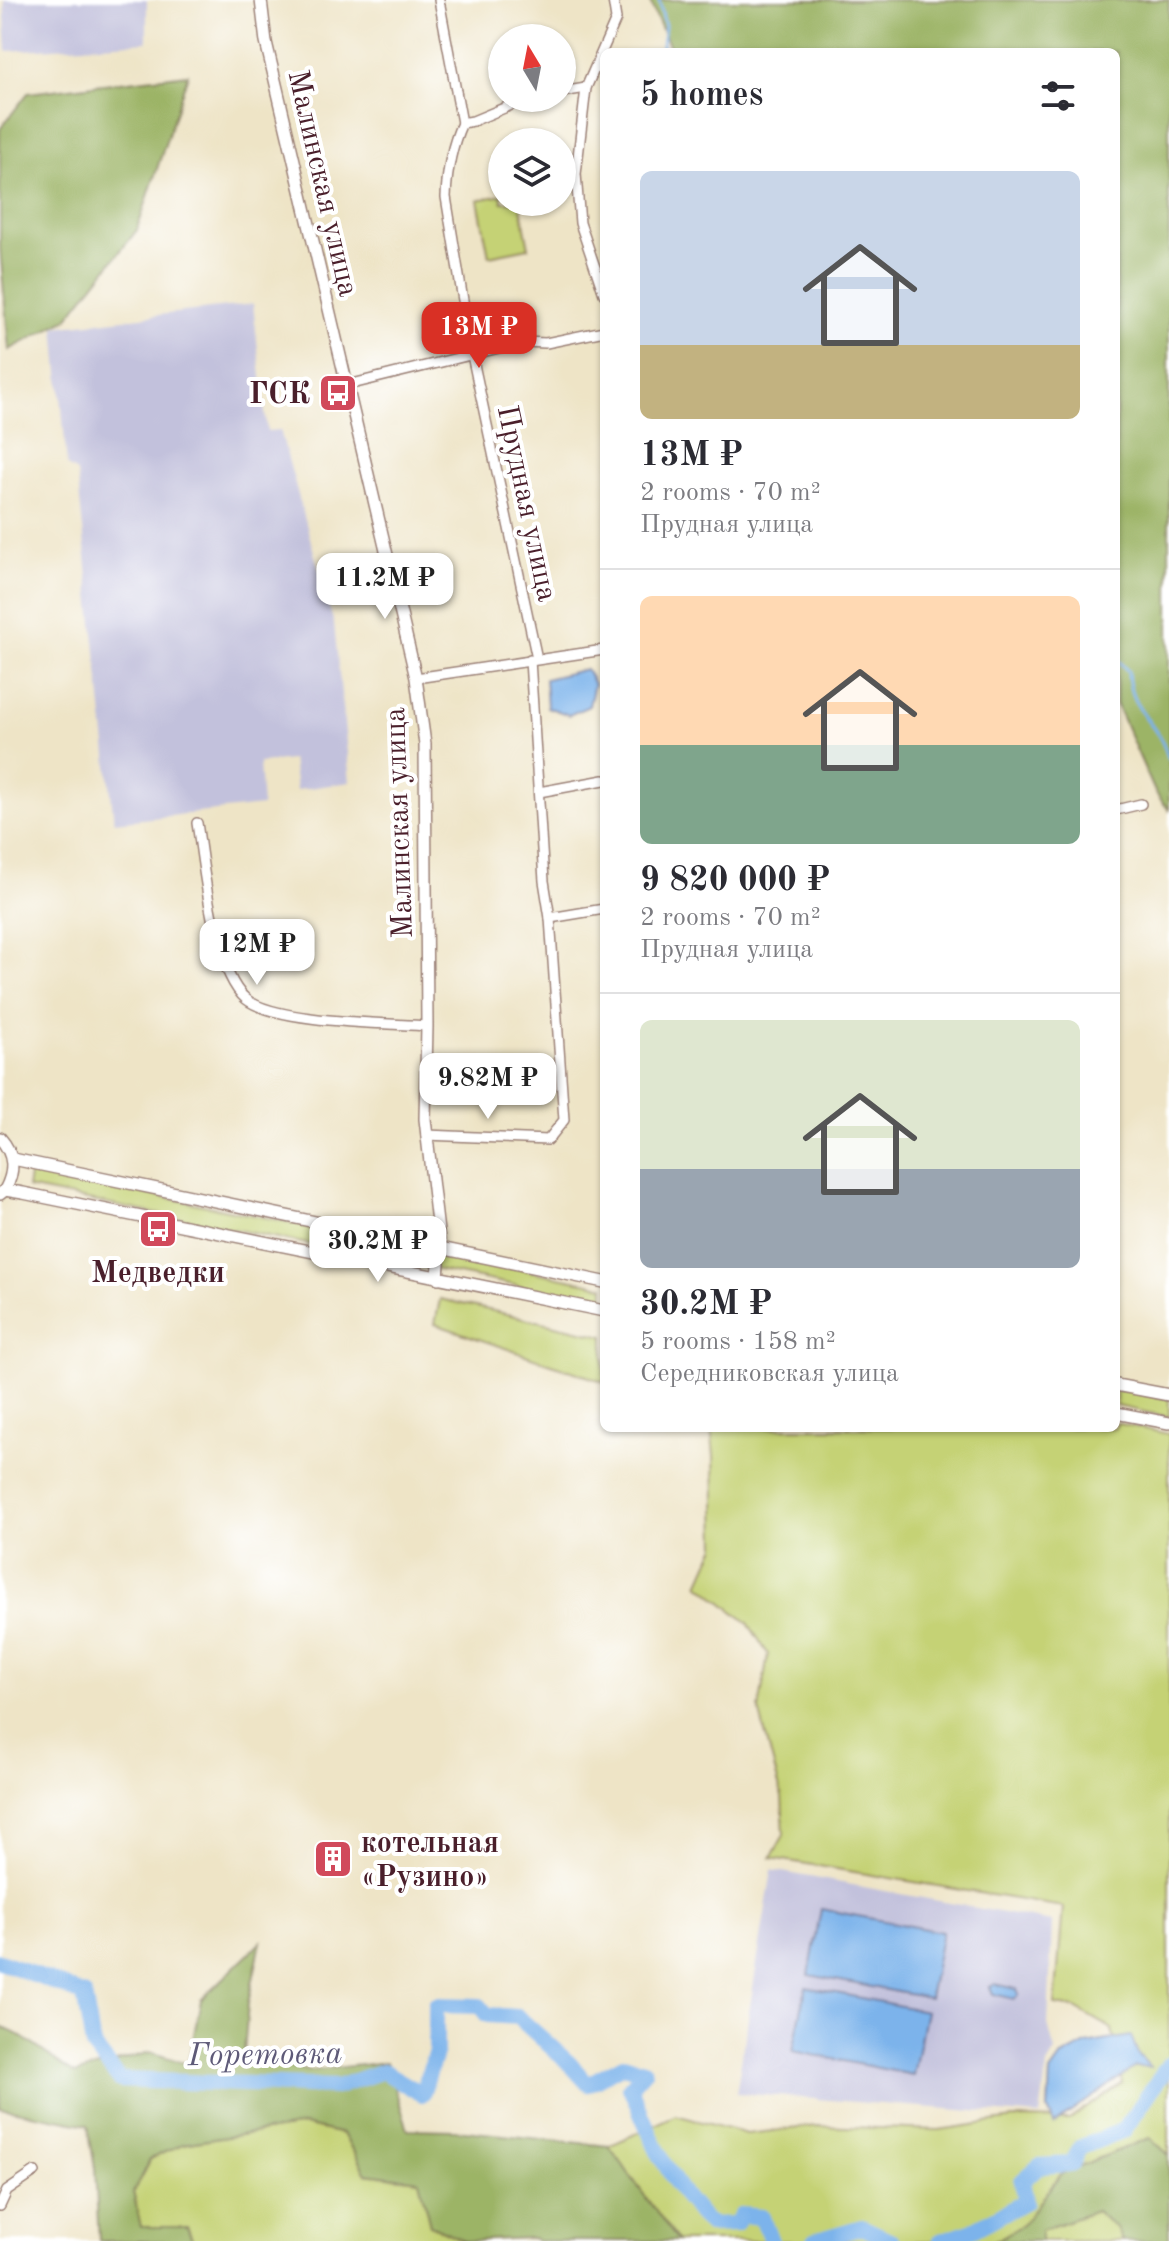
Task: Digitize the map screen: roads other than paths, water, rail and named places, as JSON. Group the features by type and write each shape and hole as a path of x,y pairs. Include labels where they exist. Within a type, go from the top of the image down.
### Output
{"street":[{"name":"Малинская улица","path":"261,0 266,42 416,678 425,744 426,1135 440,1249 438,1278"},
{"path":"439,0 462,123 495,112"},
{"path":"603,48 616,19 613,0"},
{"path":"600,56 586,88 576,174 580,223 600,282"},
{"path":"576,90 586,88"},
{"name":"Прудная улица","path":"426,1135 548,1140 564,1120 550,918 544,881 533,660 472,355 446,197 447,173 455,137 462,123"},
{"path":"348,385 523,342 546,343 600,332"},
{"path":"416,678 600,651"},
{"path":"539,792 600,781"},
{"path":"1120,809 1141,804"},
{"path":"197,823 213,923 232,983 245,998 260,1008 302,1016 427,1026"},
{"path":"550,918 600,910"},
{"path":"0,1138 13,1159 28,1165 600,1281"},
{"path":"13,1159 11,1179 2,1192 600,1310"},
{"path":"1120,1386 1169,1395"},
{"path":"1120,1414 1169,1423"},
{"path":"1130,1415 1155,1428 1169,1431"},
{"path":"0,2206 7,2191 35,2172"}],"water":[{"path":"586,669 594,684 589,706 569,715 547,707 545,679"},
{"path":"821,1909 942,1932 929,1998 809,1975"},
{"path":"995,1984 1017,1989 1019,1995 1014,1999 993,1994 990,1987"},
{"path":"806,1987 926,2011 913,2075 793,2051"},
{"path":"1131,2036 1138,2054 1150,2067 1135,2067 1054,2124 1048,2110 1050,2072 1060,2058 1086,2044"}],"waterway":[{"path":"659,0 665,26 662,48"},
{"path":"1120,663 1128,671 1134,699 1160,738 1169,759"},
{"name":"Горетовка","path":"0,1961 84,1995 93,2046 120,2080 337,2087 383,2071 422,2094 436,2051 436,2005 480,2006 487,2015 518,2017 588,2084 623,2065 644,2071 630,2087 663,2160 684,2194 710,2225 736,2224 741,2215 762,2217 771,2241"},
{"name":"Горетовка","path":"940,2241 973,2230 1026,2201 1022,2181 1039,2166 1072,2164 1079,2148 1124,2130 1169,2064"},
{"name":"Горетовка","path":"814,2241 862,2227 892,2241"}],"place":[{"name":"ГСК","path":"338,393"},
{"name":"Медведки","path":"158,1229"},
{"name":"котельная «Рузино»","path":"333,1859"}]}
